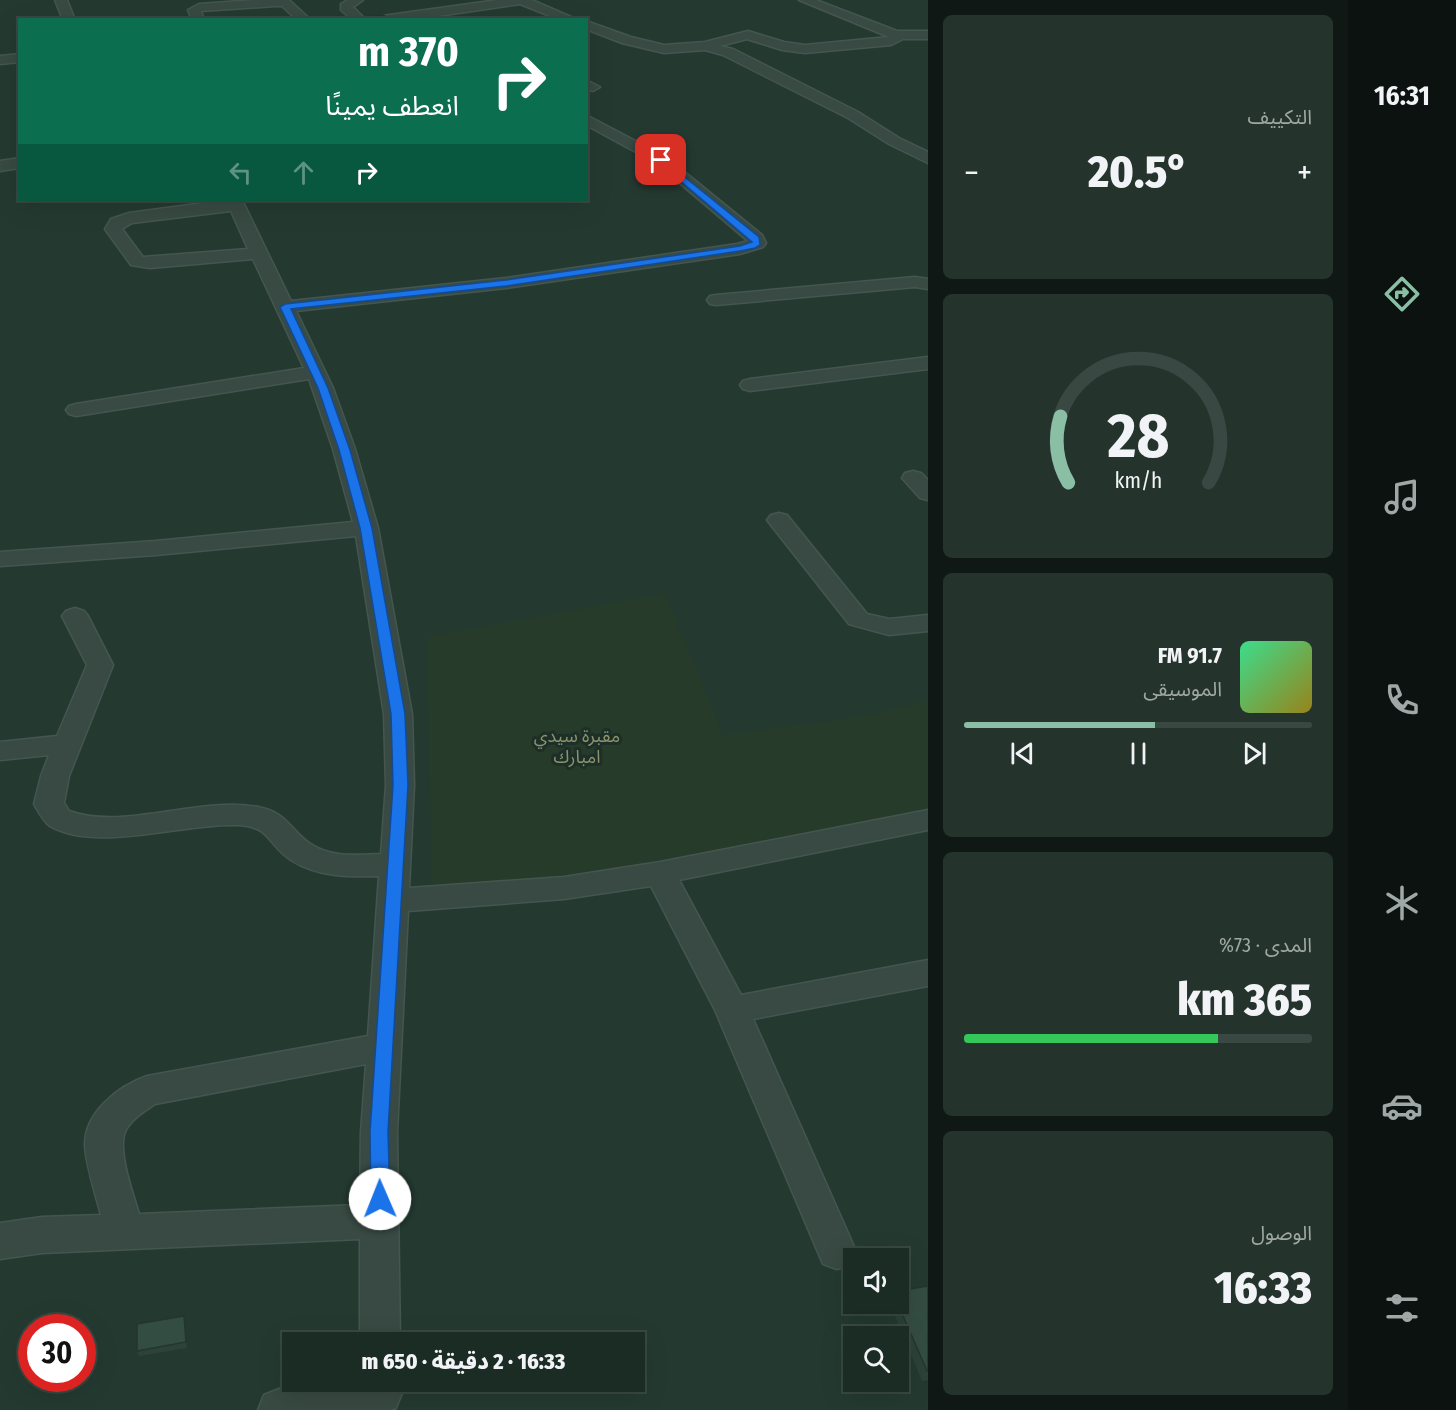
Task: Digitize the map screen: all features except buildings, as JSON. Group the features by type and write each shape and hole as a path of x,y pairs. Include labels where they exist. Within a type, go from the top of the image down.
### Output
{"street":[{"path":"61,0 68,18"},
{"path":"357,0 345,8 358,18"},
{"path":"396,18 522,0 568,18"},
{"path":"805,0 895,35 928,35"},
{"path":"197,18 194,10 199,8 275,2 285,3 303,18"},
{"path":"588,26 664,49 705,46 748,35 782,46 805,49 891,41 897,38 895,35"},
{"path":"588,37 608,33"},
{"path":"705,46 728,52 779,76 928,158"},
{"path":"0,60 18,58"},
{"path":"285,307 506,283 740,249 757,243 756,239 661,160 588,120"},
{"path":"0,166 18,163"},
{"path":"259,253 150,263 137,261 113,229 117,223 129,219 235,202 285,307 315,372 344,450 366,528 398,714 400,785 379,1132 380,1332"},
{"path":"716,300 915,282 928,284"},
{"path":"750,385 928,363"},
{"path":"76,410 315,372"},
{"path":"779,520 858,619 889,627 928,623"},
{"path":"0,559 156,548 366,528"},
{"path":"75,616 100,665 55,776 49,804 59,818 85,825 234,814 261,817 272,822 298,850 315,860 346,866 397,864"},
{"path":"0,751 67,744"},
{"path":"393,901 564,888 660,873 928,820"},
{"path":"660,873 732,1010 837,1251"},
{"path":"732,1010 928,974"},
{"path":"124,1232 103,1144 110,1123 123,1107 147,1091 384,1047"},
{"path":"0,1241 42,1235 380,1221"},
{"path":"279,1410 381,1395"}],"green space":[{"name":"مقبرة سيدي امبارك","path":"665,594 723,735 869,715 928,700 928,809 902,820 525,883 432,885 427,636"}],"route":[{"path":"380,1199 379,1132 400,785 398,714 366,528 344,450 323,388 285,307 506,283 740,249 757,243 756,239 661,160"}]}
